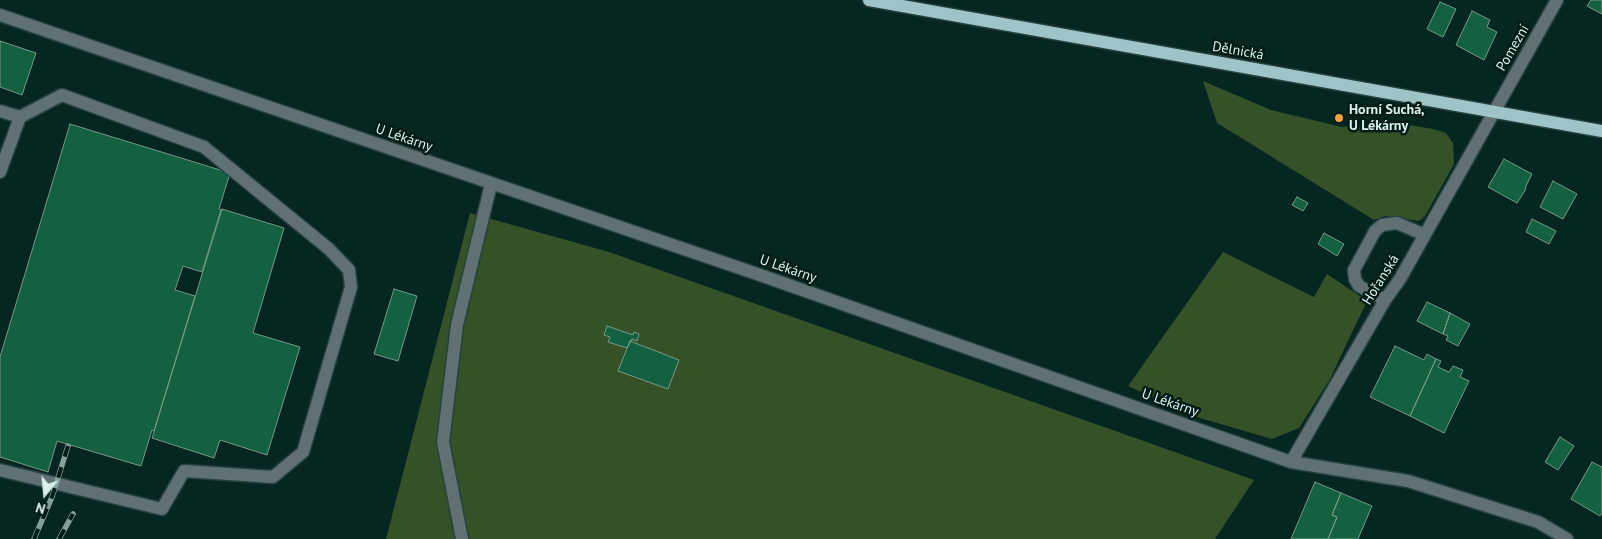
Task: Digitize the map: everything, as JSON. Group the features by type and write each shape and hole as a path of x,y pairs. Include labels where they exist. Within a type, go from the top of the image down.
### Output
{"main road":[{"name":"Dělnická","path":"870,0 1602,131"}],"street":[{"name":"Pomezní","path":"1494,112 1558,0"},
{"name":"U Lékárny","path":"0,15 760,275 1291,462 1408,481 1538,522 1567,539"},
{"path":"0,172 20,117 62,95 204,147 329,249 349,270 351,287 302,452 273,476 184,471 162,509 0,470"},
{"path":"0,111 20,117"},
{"name":"Hořanská","path":"1291,462 1400,279 1494,112"},
{"path":"462,539 443,442 457,325 491,184"},
{"path":"1386,300 1359,286 1355,279 1354,270 1375,231 1382,225 1397,223 1425,235"}],"green space":[{"path":"1203,81 1271,110 1342,127 1392,122 1446,133 1453,143 1454,164 1425,216 1419,221 1385,216 1374,220 1217,123"},
{"path":"470,213 609,252 1254,480 1215,539 386,539"},
{"path":"1223,252 1314,297 1327,274 1367,301 1330,379 1299,428 1272,439 1200,418 1128,386"}],"building":[{"path":"1591,0 1602,0 1602,14 1587,6"},
{"path":"1440,2 1456,9 1443,37 1427,29"},
{"path":"1472,11 1490,20 1487,27 1497,32 1484,60 1456,45"},
{"path":"0,41 36,53 22,95 0,87"},
{"path":"70,124 230,173 202,272 183,266 175,290 195,296 154,431 152,430 141,466 57,441 48,472 0,457 0,357"},
{"path":"1504,159 1532,174 1526,189 1517,203 1488,187"},
{"path":"1553,181 1577,194 1563,219 1540,207"},
{"path":"1297,197 1308,203 1303,211 1292,205"},
{"path":"222,209 284,228 253,333 300,347 267,455 220,440 214,458 152,438"},
{"path":"1532,219 1556,231 1549,244 1526,232"},
{"path":"1324,233 1344,244 1337,256 1318,244"},
{"path":"394,289 417,296 398,361 374,354"},
{"path":"1427,302 1450,313 1443,334 1417,321"},
{"path":"1450,313 1470,324 1458,346 1446,340 1448,336 1443,334"},
{"path":"607,326 633,335 634,332 639,334 637,341 632,339 627,348 608,342 610,337 604,335"},
{"path":"630,341 679,360 668,389 618,371"},
{"path":"1395,346 1424,360 1427,354 1436,359 1410,416 1370,397"},
{"path":"1436,359 1441,361 1438,367 1449,372 1453,366 1463,370 1460,377 1469,381 1444,433 1410,416"},
{"path":"1560,437 1574,446 1558,470 1545,462"},
{"path":"1592,462 1602,467 1602,513 1600,516 1571,499"},
{"path":"1315,482 1341,493 1332,515 1337,517 1328,539 1291,539"},
{"path":"1341,493 1372,506 1358,539 1328,539 1337,517 1332,515"}],"railway":[{"path":"34,539 52,497 68,446"},
{"path":"59,539 73,514"}],"place":[{"name":"Horní Suchá, U Lékárny","path":"1339,118"}]}
